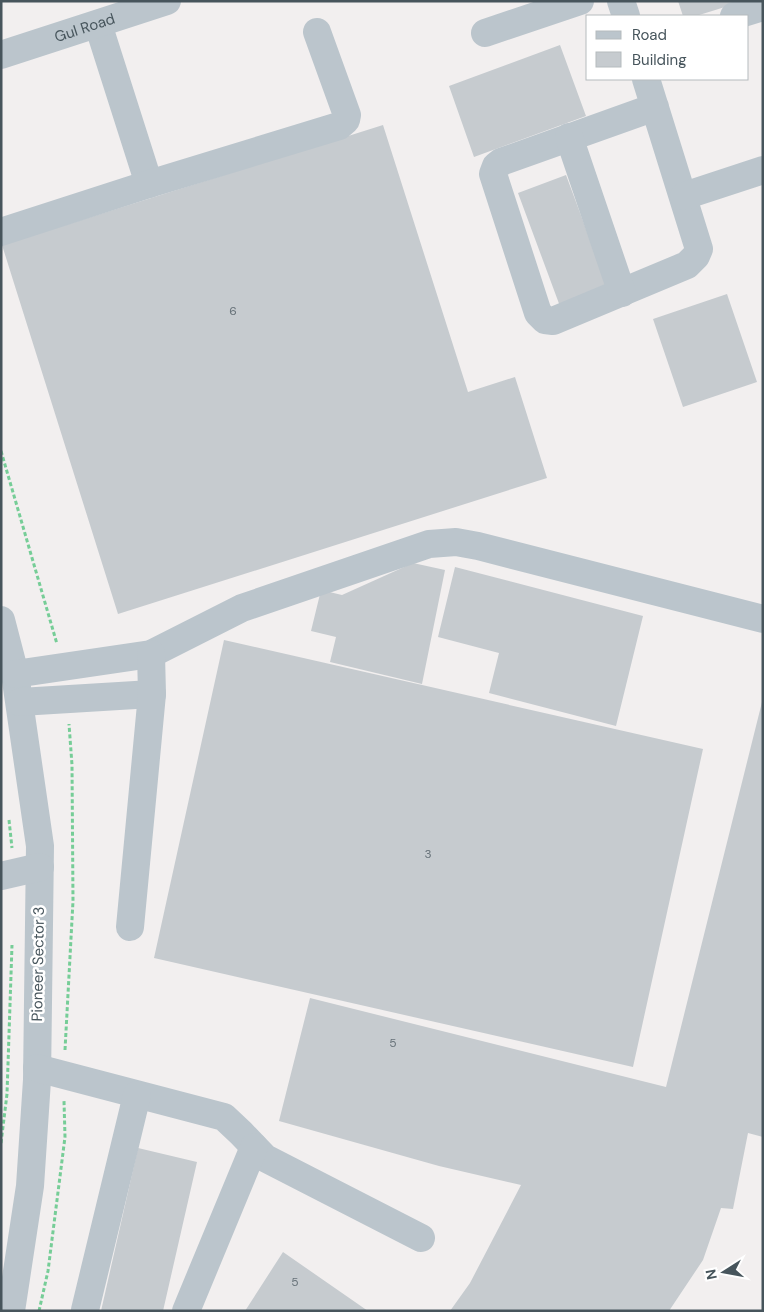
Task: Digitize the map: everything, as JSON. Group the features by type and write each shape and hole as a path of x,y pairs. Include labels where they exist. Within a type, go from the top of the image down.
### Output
{"street":[{"name":"Gul Road","path":"1,55 168,1"},
{"path":"485,33 580,1"},
{"path":"621,1 626,15"},
{"path":"737,15 763,7"},
{"path":"98,24 149,184"},
{"path":"1,232 149,184 339,126 346,120 347,115 318,32"},
{"path":"646,80 684,196 699,249 696,256 687,265 553,321 545,320 538,313 493,174 496,166 501,162 655,107"},
{"path":"569,138 622,293"},
{"path":"684,196 763,170"},
{"path":"15,674 150,654 242,608 429,544 456,542 763,619"},
{"name":"Pioneer Sector 3","path":"1,620 20,702 40,846 18,872 37,1068 30,1186 11,1311"},
{"path":"130,927 152,694 150,654"},
{"path":"20,702 152,694"},
{"path":"37,1068 224,1118 265,1158 421,1238"},
{"path":"85,1310 137,1095"},
{"path":"186,1311 254,1147"}],"path":[{"path":"9,815 18,872"},
{"path":"1,1142 7,1094 12,940"}],"building":[{"path":"678,1 741,1 699,15 683,15"},
{"path":"560,45 586,116 474,157 449,86"},
{"path":"383,125 468,392 515,377 547,478 118,614 2,245"},
{"path":"566,175 609,291 561,309 518,193"},
{"path":"727,294 757,382 683,407 653,319"},
{"path":"413,563 445,570 422,684 330,662 336,637 311,631 321,590 342,595"},
{"path":"455,567 643,616 616,726 489,693 499,653 438,637"},
{"path":"224,640 703,749 633,1067 154,958"},
{"path":"762,702 763,1137 748,1133 733,1209 721,1208 703,1260 669,1311 450,1311 470,1283 521,1185 439,1166 279,1121 310,998 666,1087"},
{"path":"138,1148 197,1162 163,1311 101,1311"},
{"path":"283,1252 368,1311 245,1311"}]}
